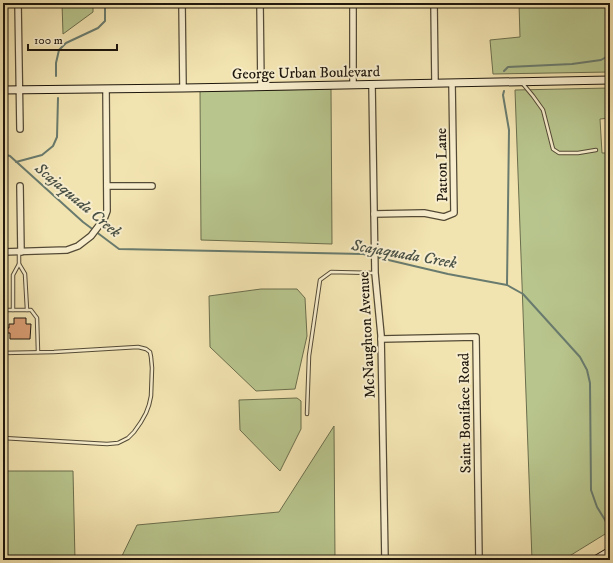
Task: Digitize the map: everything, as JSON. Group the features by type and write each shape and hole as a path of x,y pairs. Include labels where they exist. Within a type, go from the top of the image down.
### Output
{"street":[{"path":"18,3 20,129"},
{"path":"182,3 182,88"},
{"path":"260,3 261,87"},
{"path":"352,3 353,85"},
{"path":"434,3 435,83"},
{"name":"George Urban Boulevard","path":"3,90 261,87 610,80"},
{"name":"Patton Lane","path":"374,214 424,214 444,217 454,213 452,83"},
{"name":"McNaughton Avenue","path":"372,85 374,249 381,339 385,560"},
{"path":"3,252 67,250 78,246 91,236 103,221 107,211 106,89"},
{"path":"20,186 20,252"},
{"path":"107,186 152,186"},
{"name":"Saint Boniface Road","path":"381,339 476,337 479,560"},
{"path":"595,560 610,551"}],"lane":[{"path":"522,82 543,110 553,149 559,153 578,153 596,150"},
{"path":"13,310 13,275 19,264 20,252"},
{"path":"19,264 25,274 27,310"},
{"path":"307,414 309,356 320,280 331,272 375,273"},
{"path":"3,312 7,310 31,310 37,318 38,352"},
{"path":"3,353 138,347 146,349 150,352 152,357 151,396 146,414 128,438 118,443 107,444 3,438"}],"green space":[{"path":"62,3 93,3 93,12 63,34"},
{"path":"519,3 610,3 610,72 493,74 490,40 520,37"},
{"path":"610,88 610,118 600,119 602,153 610,153 610,531 563,560 532,560 515,90"},
{"path":"331,89 332,244 201,240 200,91"},
{"path":"261,289 297,289 305,298 307,336 295,389 256,391 210,347 209,296"},
{"path":"297,398 301,401 301,429 280,471 240,430 239,400"},
{"path":"334,426 335,560 120,560 137,525 279,512"},
{"path":"3,471 73,471 75,560 3,560"}],"building":[{"path":"14,318 26,318 26,324 31,324 30,339 10,339 10,333 7,333 7,328 9,328 9,324 14,324"}],"waterway":[{"path":"56,76 56,63 59,50 66,43 98,28 105,21 105,3"},
{"path":"504,71 508,67 572,64 601,60 610,55"},
{"path":"504,91 503,95 509,130 507,285"},
{"path":"16,162 42,155 53,146 57,137 58,98"},
{"name":"Scajaquada Creek","path":"3,154 10,156 83,222 119,249 363,254 448,274 507,285 523,294 580,357 587,370 590,383 591,490 597,507 610,528"}]}
